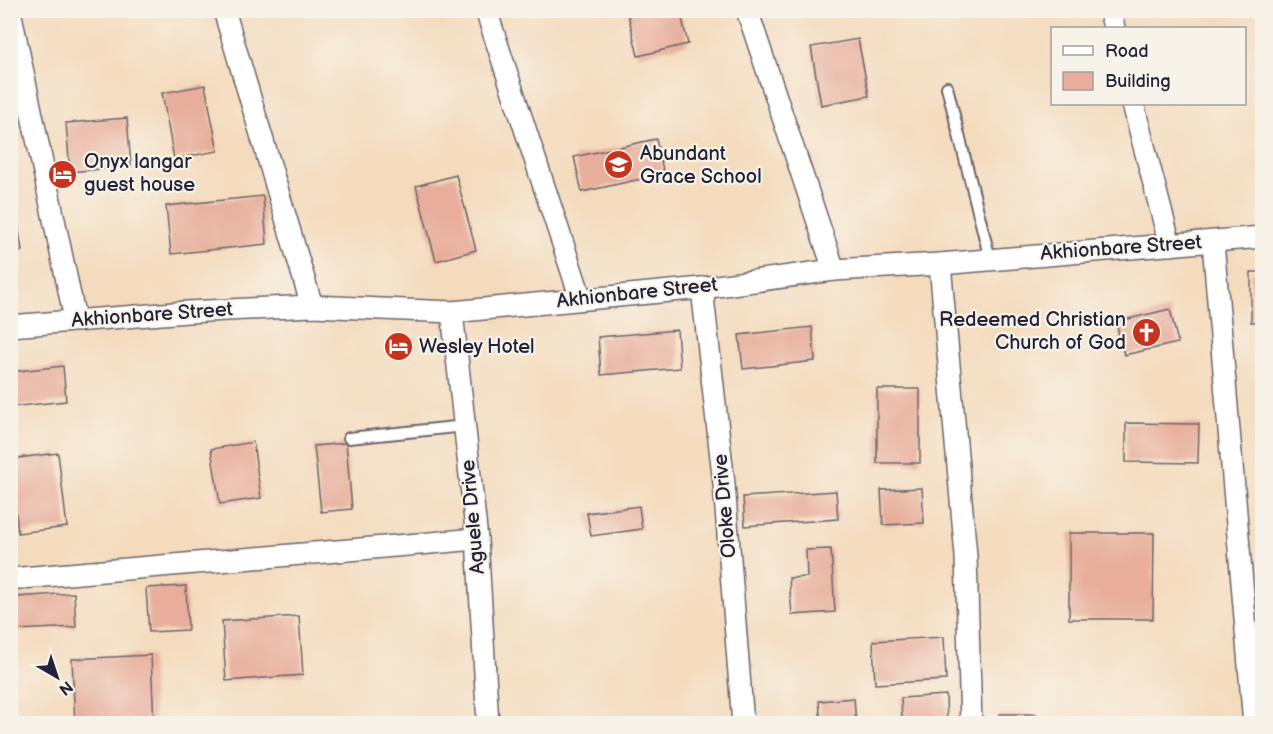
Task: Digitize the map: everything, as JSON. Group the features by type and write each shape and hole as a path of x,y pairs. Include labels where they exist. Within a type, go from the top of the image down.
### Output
{"street":[{"path":"10,10 75,319"},
{"path":"224,10 312,306"},
{"path":"486,10 581,299"},
{"path":"747,10 834,270"},
{"path":"1110,10 1114,27"},
{"path":"1133,105 1170,245"},
{"name":"Akhionbare Street","path":"10,326 75,319 312,306 452,312 702,288 834,270 940,264 1263,237"},
{"path":"1213,242 1254,723"},
{"path":"940,264 966,556 971,723"},
{"name":"Oloke Drive","path":"702,288 724,484 743,723"},
{"name":"Aguele Drive","path":"452,312 477,539 488,723"},
{"path":"10,579 477,539"}],"lane":[{"path":"946,87 990,259"},
{"path":"349,438 465,426"}],"building":[{"path":"627,10 680,10 688,44 638,56"},
{"path":"858,39 869,96 821,105 811,47"},
{"path":"205,85 218,151 174,159 162,93"},
{"path":"127,118 131,166 70,172 66,123"},
{"path":"656,139 664,174 582,192 574,157"},
{"path":"456,175 476,250 436,261 416,186"},
{"path":"263,196 267,244 171,254 166,206"},
{"path":"16,211 22,251 10,253 10,212"},
{"path":"1251,272 1262,272 1262,322 1251,322"},
{"name":"Redeemed Christian Church of God","path":"1170,309 1178,343 1124,355 1116,322"},
{"path":"812,327 815,361 743,369 739,335"},
{"path":"677,330 680,368 601,375 598,337"},
{"path":"63,366 66,401 10,407 10,372"},
{"path":"877,389 920,389 920,463 877,463"},
{"path":"1126,423 1199,424 1198,463 1126,462"},
{"path":"253,442 261,498 220,504 211,449"},
{"path":"346,443 352,509 321,512 314,446"},
{"path":"58,453 67,527 18,533 10,459"},
{"path":"922,488 924,523 883,525 881,490"},
{"path":"836,491 838,519 745,526 743,497"},
{"path":"639,506 642,529 591,536 587,513"},
{"path":"1069,533 1154,533 1153,619 1069,619"},
{"path":"831,549 835,612 792,615 789,578 807,577 806,550"},
{"path":"186,586 188,630 149,632 146,588"},
{"path":"74,593 76,627 18,630 16,597"},
{"path":"299,616 303,675 226,681 222,621"},
{"path":"944,637 946,680 875,684 873,641"},
{"path":"151,655 154,724 75,724 72,659"},
{"path":"946,695 947,724 868,724 902,719 901,698"},
{"path":"854,698 856,724 821,724 819,701"},
{"path":"1000,714 1036,714 1036,724 1000,724"}],"place":[{"name":"Abundant Grace School","path":"619,165"},
{"name":"Onyx langar guest house","path":"63,174"},
{"name":"Redeemed Christian Church of God","path":"1147,332"},
{"name":"Wesley Hotel","path":"398,347"}]}
